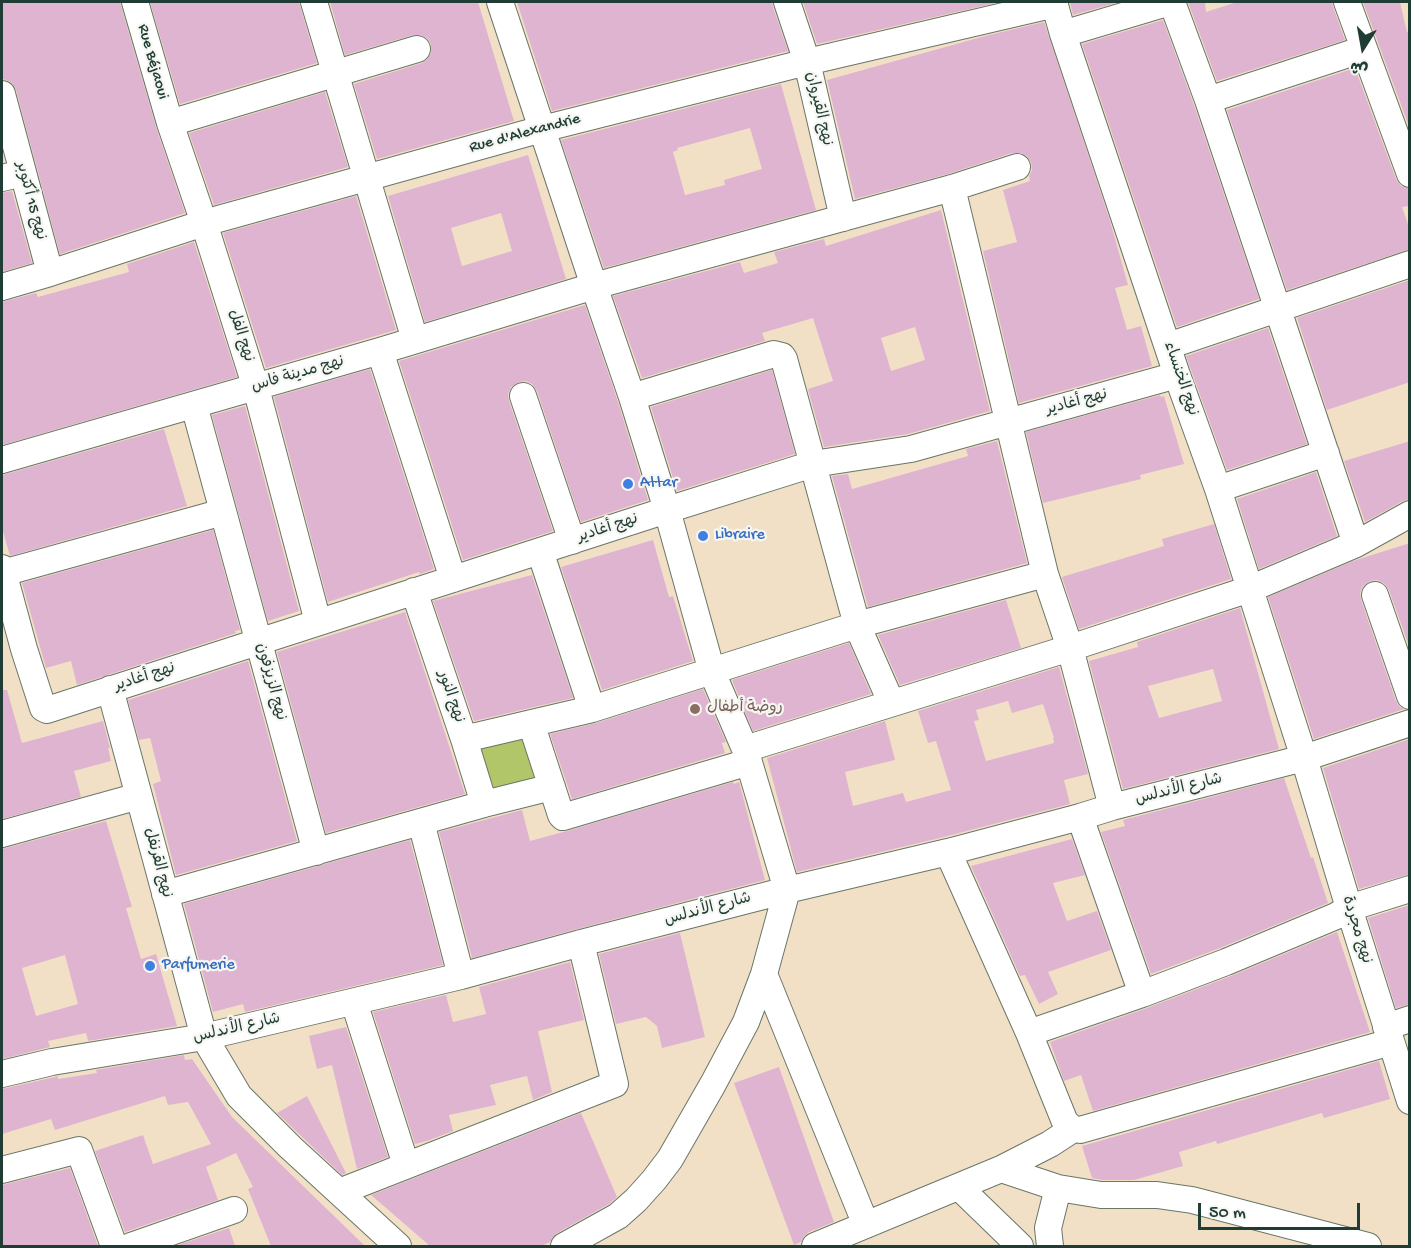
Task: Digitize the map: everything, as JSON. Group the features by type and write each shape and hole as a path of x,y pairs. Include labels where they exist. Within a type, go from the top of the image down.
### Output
{"street":[{"name":"Rue Béjaoui","path":"135,2 170,123"},
{"path":"314,2 416,340"},
{"path":"500,2 632,397 667,510 712,672 747,755 787,890 764,974 746,1022 669,1159 654,1180 618,1216 564,1246"},
{"name":"نهج القيروان","path":"787,2 807,62 843,218"},
{"path":"1063,34 1171,2 1208,100 1356,544"},
{"path":"1347,2 1364,50 1401,124 1410,174"},
{"name":"Rue d'Alexandrie","path":"2,287 204,223 542,129 807,62 1055,3"},
{"name":"نهج الخنساء","path":"1055,3 1063,34 1177,375 1218,489 1304,758"},
{"path":"170,123 417,49"},
{"path":"1208,100 1364,50"},
{"name":"نهج 15 أكتوبر","path":"2,94 12,175 50,273"},
{"name":"نهج الفل","path":"170,123 256,387 318,622"},
{"name":"نهج مدينة فاس","path":"2,460 380,351 594,286 952,188 1017,167"},
{"path":"952,188 1045,574 1070,648 1112,807"},
{"path":"1168,346 1410,264"},
{"path":"380,351 453,579"},
{"path":"632,397 774,354 784,359 857,625 891,702"},
{"name":"نهج أغادير","path":"13,652 46,709 813,464 910,449 1177,375"},
{"path":"523,396 573,541"},
{"name":"نهج الزيزفون","path":"194,405 316,852"},
{"path":"1218,489 1326,453"},
{"path":"13,652 2,571 223,512"},
{"path":"531,723 563,817 747,755 891,702 1070,648 1250,589 1356,544 1410,514"},
{"path":"540,551 592,709"},
{"path":"464,739 592,709 857,625 1045,574"},
{"name":"نهج النور","path":"414,591 484,804"},
{"path":"1375,595 1410,696"},
{"name":"نهج القرنفل","path":"111,689 204,1037 239,1096 290,1147 398,1246"},
{"name":"شارع الأندلس","path":"2,1074 52,1062 204,1037 461,976 787,890 948,852 1304,758 1410,723"},
{"name":"نهج مجردة","path":"1304,758 1349,908 1396,1029 1410,1101"},
{"path":"165,894 552,787"},
{"path":"2,834 139,795"},
{"path":"1080,817 1142,994"},
{"path":"422,822 461,976"},
{"path":"948,852 1029,1033 1065,1122 1073,1129"},
{"path":"1029,1033 1226,962 1349,908 1410,890"},
{"path":"339,1192 615,1084 581,944"},
{"path":"764,974 866,1226"},
{"path":"354,1002 406,1165"},
{"path":"815,1246 1001,1169 1050,1144 1073,1129 1083,1129 1396,1029"},
{"path":"2,1170 79,1150 114,1246"},
{"path":"1001,1169 1058,1188 1101,1195 1156,1195 1192,1200 1368,1246"},
{"path":"959,1187 1020,1246"},
{"path":"1050,1246 1048,1228 1058,1188"},
{"path":"131,1246 234,1210"}],"green space":[{"path":"525,733 538,780 492,794 479,746"}],"building":[{"path":"2,2 120,2 156,127 185,213 60,254 16,90 12,83 2,79"},
{"path":"150,2 299,2 317,63 180,104"},
{"path":"330,2 478,2 514,121 377,159 354,84 422,63 431,53 431,44 421,35 413,35 345,55"},
{"path":"517,2 772,2 788,51 552,111"},
{"path":"803,2 1000,2 817,44"},
{"path":"1070,2 1119,2 1073,15"},
{"path":"1188,2 1205,2 1206,12 1237,2 1332,2 1345,40 1217,81"},
{"path":"1363,2 1400,2 1407,32 1410,31 1410,129"},
{"path":"1163,20 1259,299 1177,327 1082,44"},
{"path":"1044,22 1110,221 1128,285 1115,288 1127,330 1141,326 1152,366 1019,403 983,251 1017,242 1003,190 1030,181 1031,162 1021,153 1012,153 948,174 855,199 827,80"},
{"path":"1355,68 1396,179 1401,186 1410,189 1410,206 1402,207 1410,230 1410,249 1287,290 1227,110"},
{"path":"781,84 816,210 604,268 561,140","holes":["750,128 762,169 724,180 725,185 685,195 673,152 678,150 677,148"]},
{"path":"325,92 348,167 214,205 189,133"},
{"path":"528,155 566,279 425,322 388,196","holes":["501,213 512,251 462,266 451,228"]},
{"path":"12,191 32,263 2,272 2,193"},
{"path":"356,196 396,330 266,368 223,233"},
{"path":"941,210 990,411 908,434 824,447 808,389 833,381 813,318 762,333 765,341 642,378 613,296 740,262 744,273 778,263 774,252 824,239 826,246","holes":["915,327 925,360 891,371 881,338"]},
{"path":"194,242 237,377 2,445 2,302 36,293 38,297 129,272 127,264"},
{"path":"1410,280 1410,382 1327,410 1297,318"},
{"path":"585,305 648,500 581,522 537,391 532,384 526,381 519,382 511,387 508,394 509,401 553,531 463,560 399,361"},
{"path":"1268,328 1307,444 1227,470 1186,356"},
{"path":"370,369 434,569 328,602 274,397"},
{"path":"772,370 795,454 677,491 651,407"},
{"path":"1160,395 1164,396 1184,464 1140,475 1141,479 1043,503 1026,432"},
{"path":"245,406 299,611 268,621 212,415"},
{"path":"164,429 187,506 10,556 2,528 2,475"},
{"path":"997,441 1027,563 868,607 832,476 848,474 852,489 968,456 966,449"},
{"path":"1410,441 1410,499 1365,522 1344,461"},
{"path":"1316,472 1337,536 1259,569 1237,499"},
{"path":"1214,524 1231,579 1079,629 1062,577 1164,546 1162,539"},
{"path":"213,530 240,630 77,685 71,661 46,668 22,583"},
{"path":"653,540 669,597 673,596 693,661 602,690 561,567"},
{"path":"1410,543 1410,649 1385,584 1377,580 1370,581 1363,586 1360,593 1396,701 1404,709 1314,739 1268,597 1353,561"},
{"path":"532,575 573,698 474,721 433,601"},
{"path":"1006,600 1021,648 900,685 878,635"},
{"path":"1240,608 1279,749 1123,789 1089,661 1138,647 1137,642","holes":["1213,669 1222,701 1159,718 1148,686"]},
{"path":"405,612 465,794 326,833 277,652"},
{"path":"849,643 871,694 753,731 732,680"},
{"path":"248,661 297,841 176,875 153,784 161,781 150,738 139,740 128,700"},
{"path":"1059,667 1088,774 1064,780 1070,804 797,872 767,758 885,721 895,760 845,772 853,806 903,793 906,802 951,790 936,741 928,743 918,711","holes":["1008,701 1012,713 1043,704 1054,743 986,761 974,721 979,720 976,710"]},
{"path":"703,689 726,742 722,743 725,753 572,799 550,734 596,723"},
{"path":"2,690 7,690 22,743 103,721 111,761 74,771 81,797 2,819"},
{"path":"1410,739 1410,874 1359,889 1323,768"},
{"path":"1284,778 1328,903 1151,974 1101,832 1125,826 1123,820"},
{"path":"733,782 734,784 739,782 765,880 472,958 439,832 522,810 530,841"},
{"path":"106,821 132,907 126,908 141,959 156,954 177,1026 88,1041 86,1033 48,1041 50,1047 2,1059 2,849","holes":["65,955 78,1004 36,1016 22,968"]},
{"path":"1072,839 1085,875 1053,883 1067,921 1097,911 1111,950 1048,972 1058,994 1039,1004 1025,975 1020,976 971,866"},
{"path":"410,840 443,965 245,1012 243,1004 213,1012 184,904"},
{"path":"1410,905 1410,1004 1396,1008 1368,918"},
{"path":"1337,932 1370,1032 1093,1111 1081,1075 1064,1081 1050,1042 1231,976"},
{"path":"680,933 705,1037 662,1048 657,1026 646,1017 616,1024 599,954"},
{"path":"570,962 584,1020 538,1031 552,1092 533,1100 527,1076 490,1085 496,1105 449,1115 453,1131 415,1144 373,1012 446,995 453,1022 486,1014 479,987"},
{"path":"346,1027 388,1157 357,1169 332,1065 317,1069 309,1036"},
{"path":"184,1055 185,1060 192,1059 232,1117 365,1246 271,1246 248,1189 253,1187 236,1153 206,1167 218,1200 125,1232 95,1151 143,1135 153,1164 211,1144 188,1102 168,1105 165,1096 55,1130 51,1119 2,1134 2,1089 58,1076 58,1079 97,1073 96,1070"},
{"path":"1379,1061 1390,1099 1324,1118 1322,1113 1217,1144 1216,1141 1179,1152 1183,1166 1134,1180 1092,1178 1082,1146"},
{"path":"779,1067 834,1222 809,1232 801,1242 794,1245 734,1083"},
{"path":"307,1096 346,1173 342,1175 277,1113"},
{"path":"581,1113 617,1197 609,1204 557,1233 550,1242 541,1246 430,1246 371,1195"},
{"path":"70,1168 98,1246 2,1246 2,1185"},
{"path":"229,1228 235,1246 175,1246"}],"place":[{"name":"Attar","path":"628,484"},
{"name":"Libraire","path":"703,536"},
{"name":"روضة أطفال","path":"695,709"},
{"name":"Parfumerie","path":"150,966"}]}
